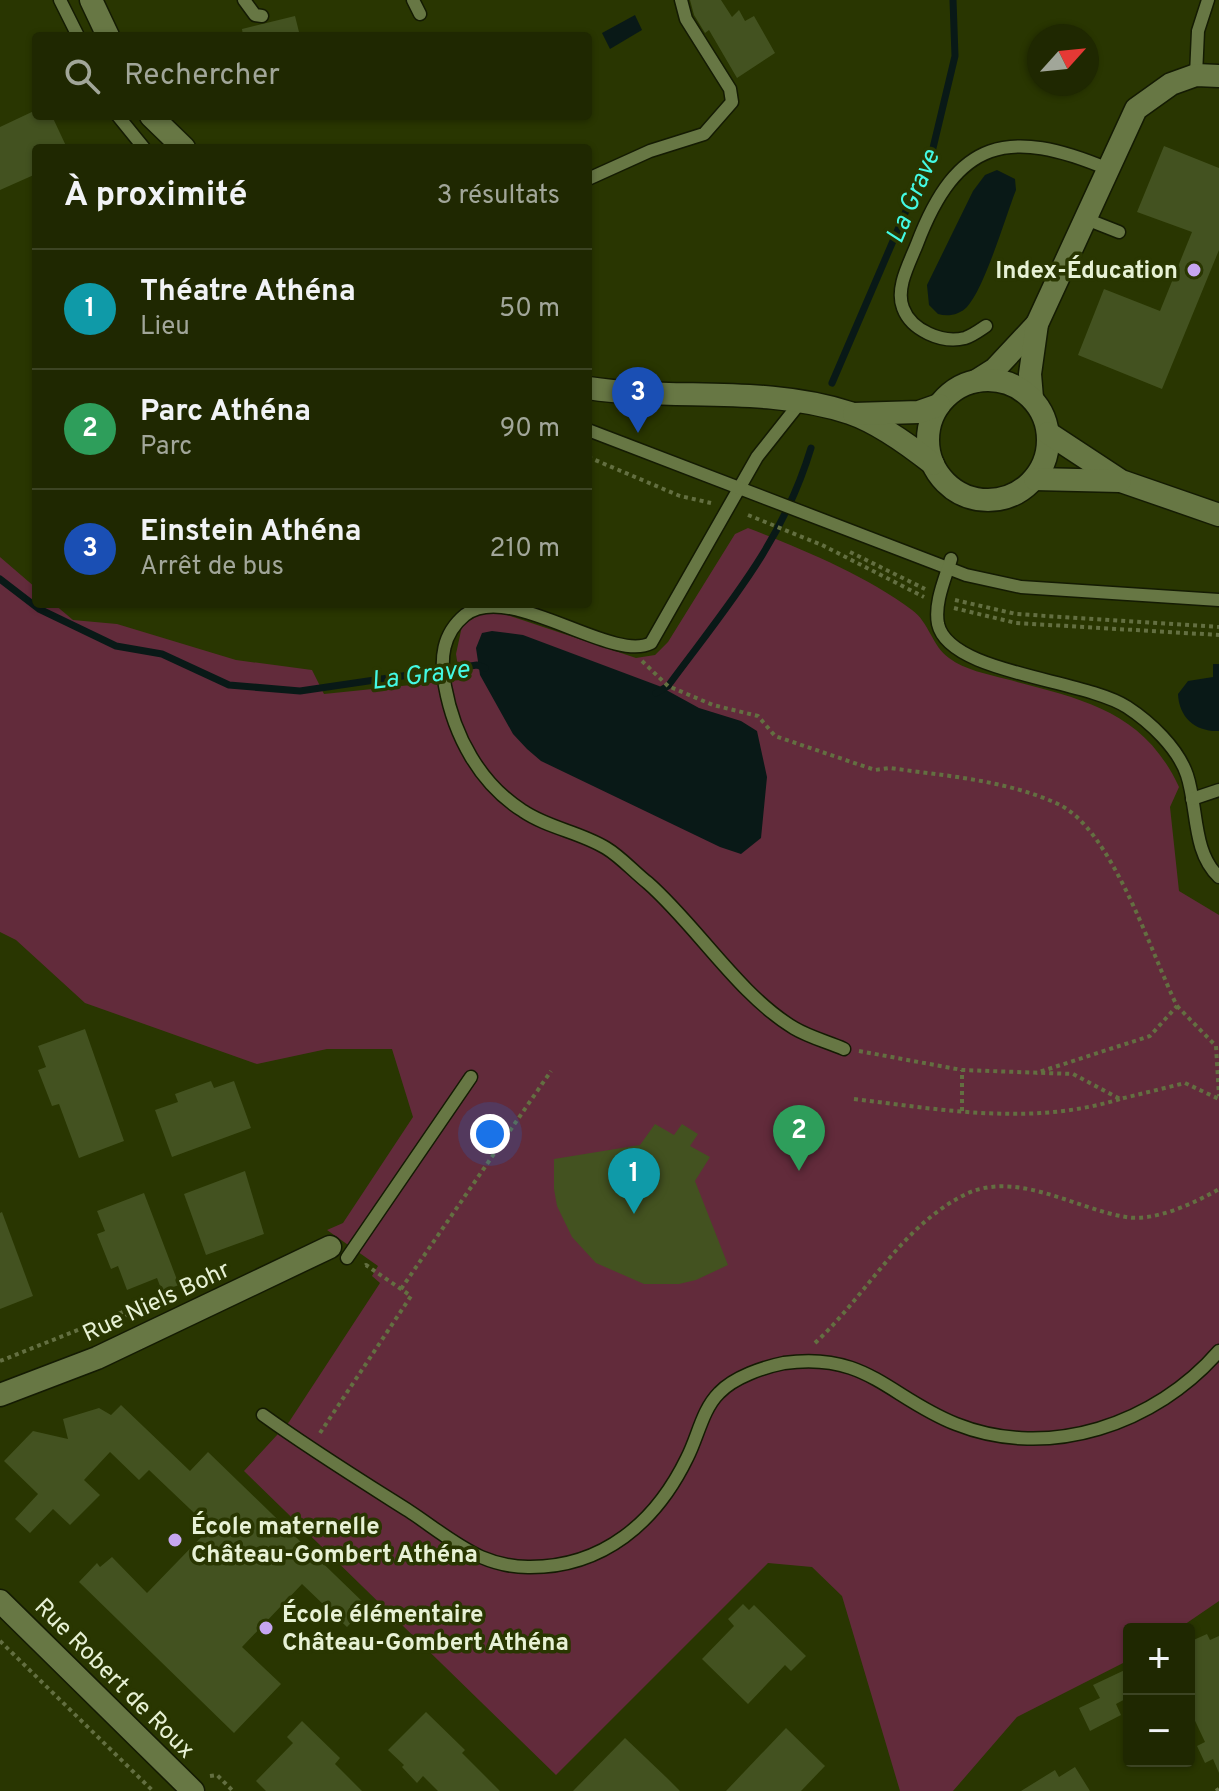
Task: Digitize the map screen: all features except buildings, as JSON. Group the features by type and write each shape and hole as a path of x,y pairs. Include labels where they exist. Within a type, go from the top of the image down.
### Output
{"street":[{"path":"91,0 106,32"},
{"path":"1032,398 1030,374 1037,324 1136,109 1171,84 1196,75 1219,76"},
{"path":"154,120 173,144"},
{"path":"592,388 762,398 853,414 919,412 939,405 962,386 995,369 1037,324"},
{"path":"853,414 912,447 933,464 944,480 959,493 977,500 1007,497 1035,479 1048,449 1048,433 1042,414 1032,398 1015,386 996,380 976,381"},
{"path":"933,464 928,444 930,423 939,405"},
{"path":"1048,433 1121,481 1219,515"},
{"path":"1035,479 1121,481"},
{"name":"Rue Niels Bohr","path":"0,1395 339,1253"},
{"name":"Rue Robert de Roux","path":"0,1601 193,1791"}],"lane":[{"path":"60,0 76,32"},
{"path":"244,0 255,15 262,16"},
{"path":"413,0 420,14"},
{"path":"592,177 650,151 704,134 732,102 730,89 686,19 681,0"},
{"path":"1196,75 1198,31 1208,0"},
{"path":"121,120 141,144"},
{"path":"986,326 965,338 943,338 919,329 903,308 901,286 934,200 963,166 987,151 1010,146 1075,155 1108,169"},
{"path":"1086,219 1119,232"},
{"path":"513,608 624,644 644,647 660,630 757,457 799,404"},
{"path":"592,432 834,525 1021,587 1219,600"},
{"path":"950,564 938,625 946,640 958,653 1104,695 1146,722 1177,754 1187,774 1203,854 1219,877"},
{"path":"481,608 467,614 454,627 440,659 445,689 463,742 489,784 524,812 606,848 651,886 740,982 793,1028 844,1049"},
{"path":"1192,799 1219,790"},
{"path":"339,1253 471,1077"},
{"path":"263,1415 479,1556 527,1567 571,1562 616,1545 648,1519 687,1459 706,1412 719,1392 761,1370 794,1363 836,1361 865,1372 955,1424 984,1432 1044,1437 1103,1427 1155,1407 1181,1390 1219,1351"}],"path":[{"path":"592,459 680,496 753,510"},
{"path":"748,515 824,542 926,590"},
{"path":"824,542 943,602 1016,623 1219,635"},
{"path":"943,602 1016,614 1219,627"},
{"path":"624,644 668,686 713,705 758,716 775,736 875,770 890,768 1007,786 1061,805 1115,865 1177,1006 1216,1046 1219,1097 1185,1083 1063,1114 962,1112 854,1099"},
{"path":"1036,1073 1150,1036 1177,1006"},
{"path":"844,1049 962,1070 1073,1074 1120,1099"},
{"path":"962,1070 962,1112"},
{"path":"401,1289 551,1071"},
{"path":"794,1363 838,1322 920,1225 970,1192 994,1186 1050,1194 1129,1218 1165,1212 1219,1189"},
{"path":"310,1447 411,1296 369,1267"},
{"path":"0,1361 123,1312 151,1333"},
{"path":"0,1641 153,1791"}],"shaded area":[{"path":"635,15 642,30 610,49 602,33"},
{"path":"997,170 1015,179 1016,190 988,269 967,307 953,315 938,314 929,305 927,285 973,191 985,175"},
{"path":"748,528 833,564 874,585 912,610 943,653 962,666 1084,701 1128,724 1147,740 1179,787 1170,807 1179,891 1219,915 1219,1601 1187,1623 1123,1623 1123,1663 1017,1717 953,1791 900,1791 842,1596 812,1567 768,1563 556,1775 244,1471 289,1422 380,1283 372,1276 378,1266 327,1230 343,1223 413,1117 392,1049 327,1049 257,1064 85,1003 16,940 0,932 0,557 32,585 32,608 59,608 73,620 117,624 236,660 312,670 324,694 460,680 456,654 462,626 480,614 495,611 636,658 655,655 668,642 735,534"},
{"path":"492,631 523,635 659,686 699,708 741,721 757,731 767,777 761,838 741,854 720,847 541,761 513,734 480,675 476,648 482,633"},
{"path":"1213,664 1219,664 1219,731 1203,729 1190,722 1179,703 1178,694 1188,681 1213,677"}],"waterway":[{"name":"La Grave","path":"832,383 933,148 955,56 953,0"},
{"name":"La Grave","path":"656,693 668,686 751,573 785,514 811,448"},
{"name":"La Grave","path":"0,579 32,604"},
{"name":"La Grave","path":"38,608 116,646 162,654 229,685 300,691 477,665 485,668"}],"place":[{"name":"Index-Éducation","path":"1194,270"},
{"name":"Einstein Athéna","path":"638,433"},
{"name":"Parc Athéna","path":"799,1171"},
{"name":"Théatre Athéna","path":"634,1214"},
{"name":"École maternelle Château-Gombert Athéna","path":"175,1540"},
{"name":"École élémentaire Château-Gombert Athéna","path":"266,1628"}]}
